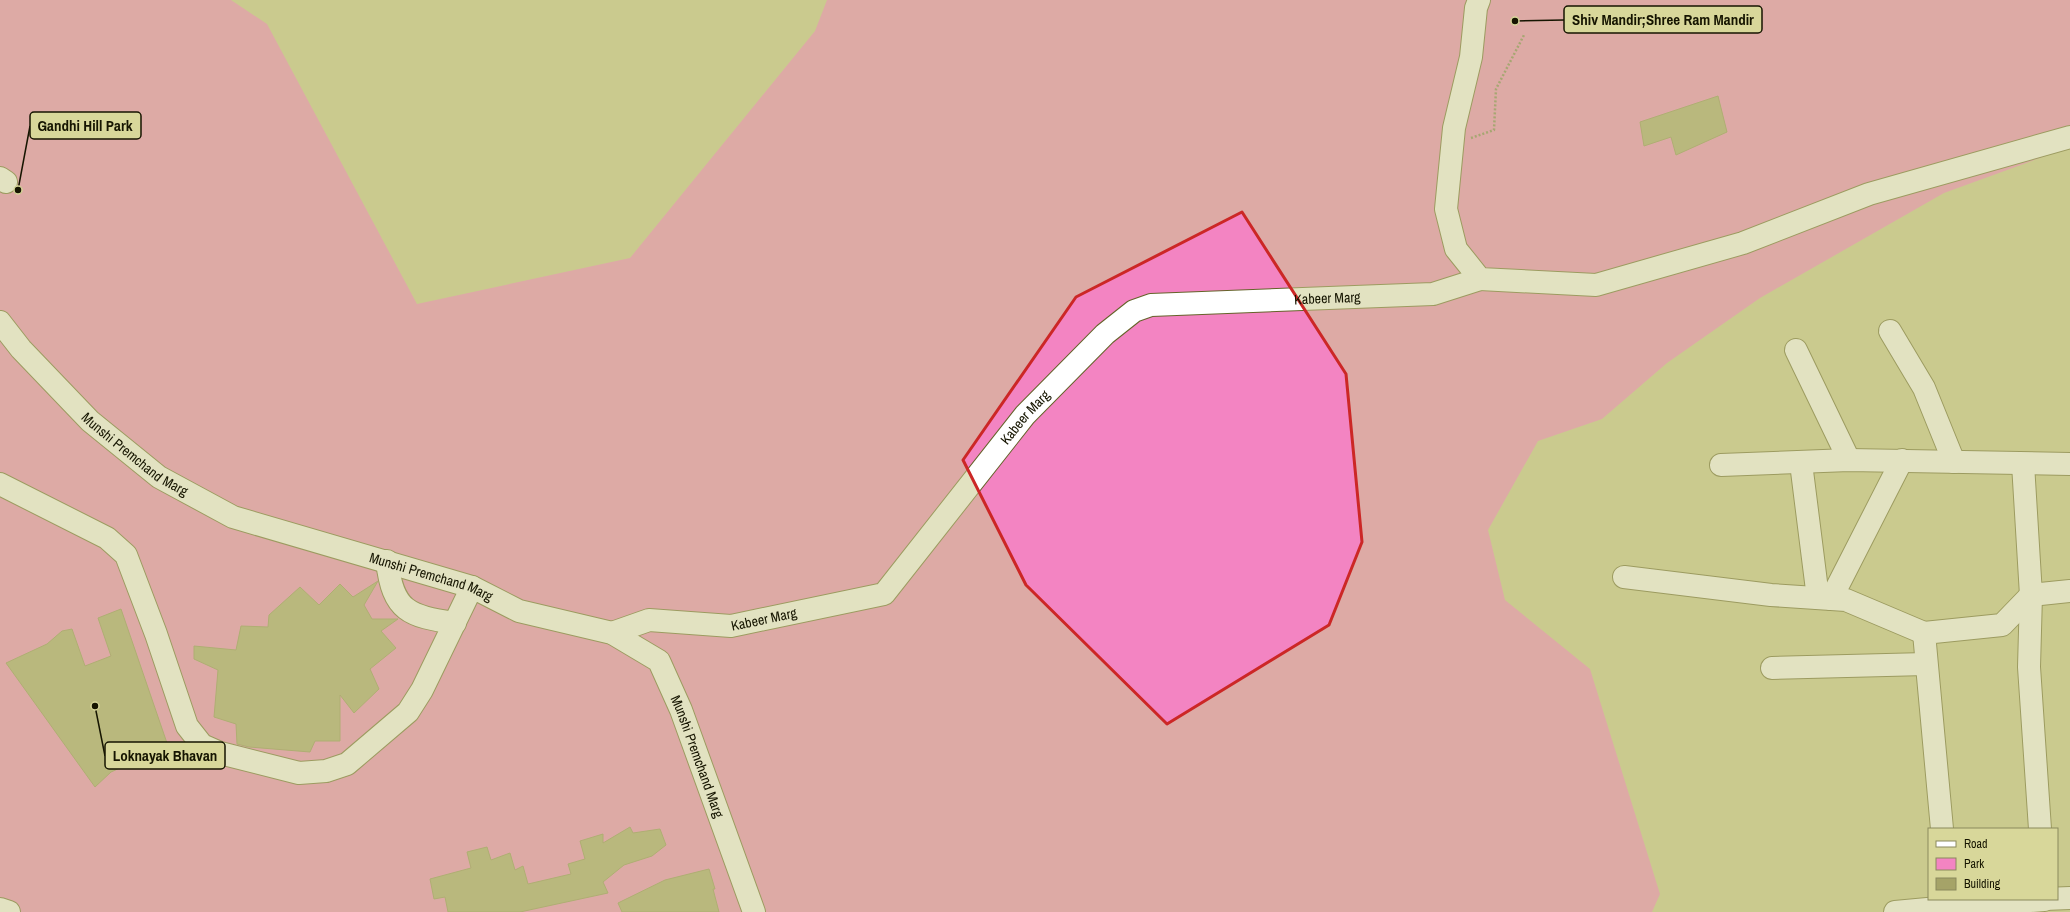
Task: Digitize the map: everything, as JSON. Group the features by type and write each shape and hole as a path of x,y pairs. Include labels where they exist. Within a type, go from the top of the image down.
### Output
{"street":[{"path":"1479,0 1476,8 1471,57 1454,128 1446,209 1456,249 1480,279 1596,285 1743,243 1869,194 2070,137"},
{"name":"Kabeer Marg","path":"612,633 649,620 731,626 884,594 1025,415 1105,334 1134,310 1151,305 1433,294 1480,279"},
{"name":"Munshi Premchand Marg","path":"0,322 21,349 90,422 159,477 234,517 316,543 387,561 472,587 519,611 612,633 659,661 681,710 754,912"},
{"path":"1890,331 1924,388 1954,462"},
{"path":"1796,350 1849,460"},
{"path":"1721,465 1849,460 2070,464"},
{"path":"1824,598 1902,460"},
{"path":"1801,463 1824,598"},
{"path":"2023,464 2031,595 2029,667 2040,828"},
{"path":"0,484 107,538 126,555 156,634 187,726 202,745 220,753 299,773 326,771 347,764 408,712 422,690 472,587"},
{"path":"387,561 392,588 405,608 419,617 454,623"},
{"path":"1624,577 1771,595 1846,600 1924,633 2002,625 2031,595 2070,591"},
{"path":"1924,633 1942,828"},
{"path":"1772,668 1926,664"},
{"path":"2058,898 2070,898"},
{"path":"1895,912 1949,906 2030,900"},
{"path":"0,910 9,912"}],"path":[{"path":"1453,142 1488,134 1494,130 1496,89 1524,35"}],"highlighted area":[{"path":"1242,212 1346,374 1362,542 1329,625 1167,724 1026,585 963,460 1076,297"}],"green space":[{"path":"0,0 231,0 267,24 417,304 630,258 815,31 827,0 2070,0 2070,147 1944,193 1760,298 1667,363 1602,419 1538,441 1488,530 1505,600 1590,669 1660,894 1652,912 0,912"}],"building":[{"path":"1718,96 1727,132 1676,155 1671,137 1644,146 1640,122"},
{"path":"378,581 364,605 372,619 398,619 381,631 396,648 370,669 379,689 354,713 340,695 340,741 315,741 310,752 249,747 237,744 236,724 214,717 218,670 194,659 194,646 236,650 241,626 268,627 269,615 300,587 319,605 340,584 353,597"},
{"path":"121,609 168,746 111,772 95,787 6,663 47,644 62,631 72,629 85,666 111,656 98,618"},
{"path":"630,827 633,833 660,829 666,845 652,856 624,865 603,882 608,893 520,912 448,912 445,897 434,899 430,879 471,868 467,852 487,847 491,860 510,853 515,870 523,866 528,884 571,874 568,864 585,859 580,841 603,834 603,843"},
{"path":"709,869 715,889 713,889 719,912 622,912 618,903 665,880"}],"place":[{"name":"Shiv Mandir;Shree Ram Mandir","path":"1515,21"},
{"name":"Gandhi Hill Park","path":"18,190"},
{"name":"Loknayak Bhavan","path":"95,706"}]}
